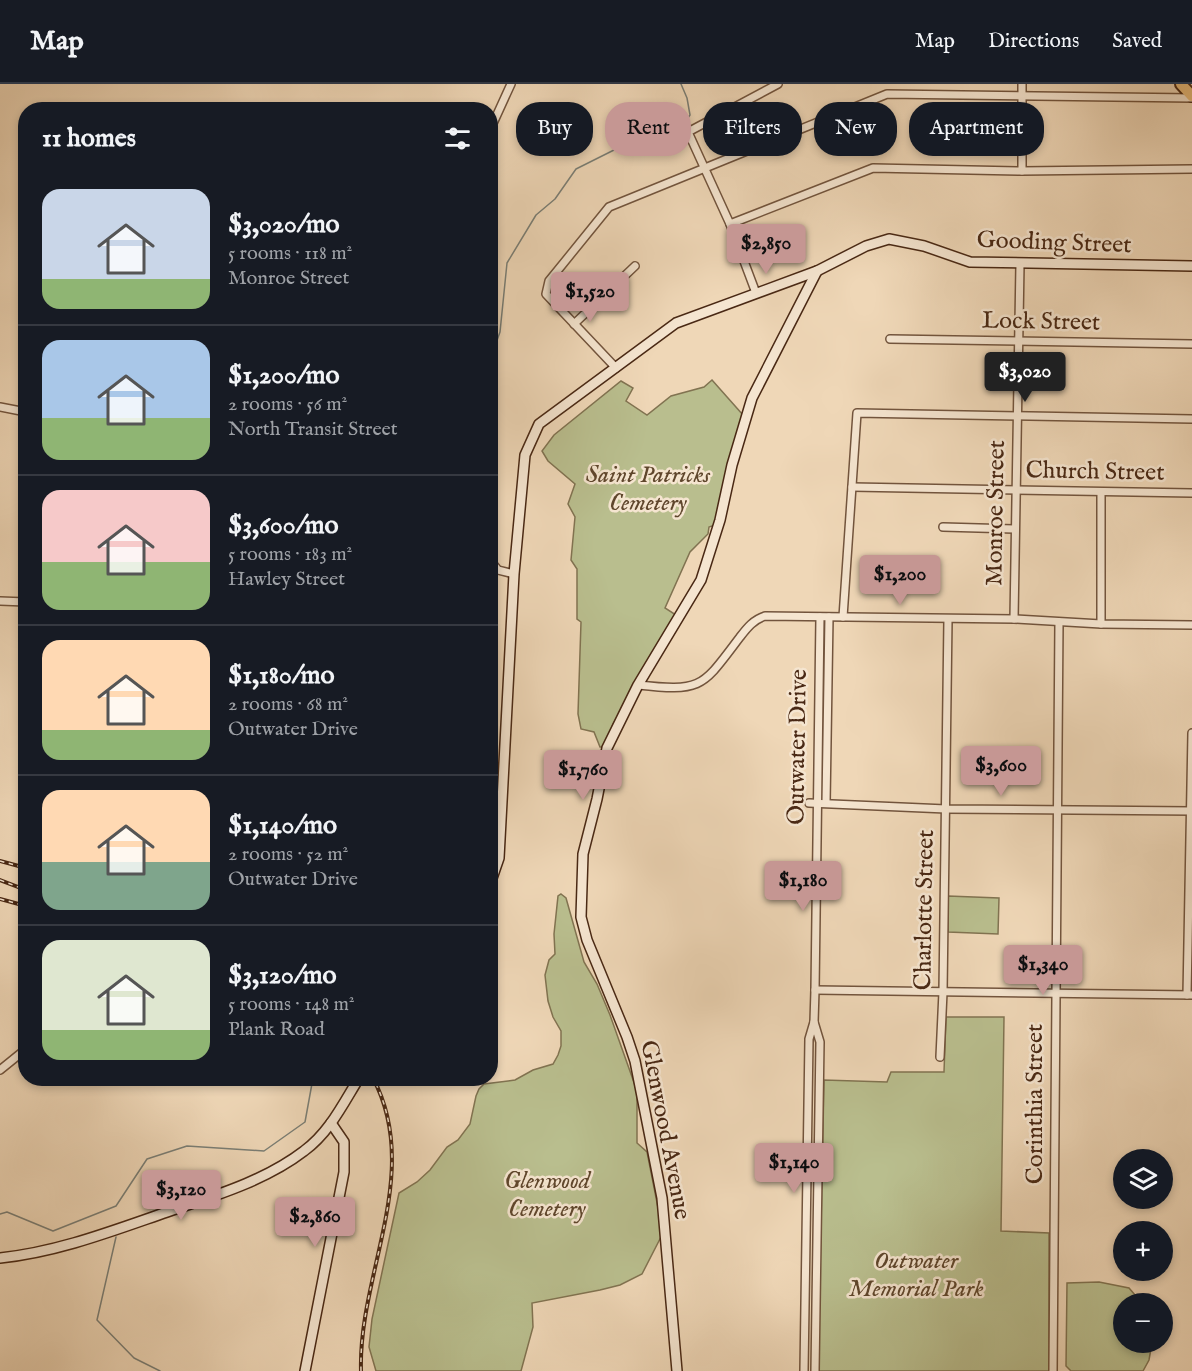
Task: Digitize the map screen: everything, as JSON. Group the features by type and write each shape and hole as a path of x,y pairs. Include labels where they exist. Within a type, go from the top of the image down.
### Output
{"main road":[{"path":"1181,84 1192,97"}],"street":[{"path":"498,112 511,84"},
{"path":"756,293 706,167 688,132 778,84"},
{"path":"1022,84 1022,171"},
{"path":"616,368 546,294 549,281 609,207 887,94 1192,97"},
{"path":"730,224 873,168 1022,171 1192,169"},
{"name":"Gooding Street","path":"498,863 514,574 525,455 538,424 676,323 817,271 867,246 889,239 924,246 970,262 1192,266"},
{"name":"Monroe Street","path":"1014,619 1020,264"},
{"path":"574,324 635,266"},
{"name":"Glenwood Avenue","path":"678,1371 662,1198 635,1061 587,940 581,917 583,854 601,799 607,748 638,685 701,580 720,520 732,465 752,398 817,271"},
{"name":"Lock Street","path":"890,339 1192,344"},
{"path":"0,407 18,410"},
{"path":"843,617 857,413 1192,419"},
{"name":"Church Street","path":"852,487 1192,493"},
{"path":"1101,492 1101,624"},
{"path":"943,527 1014,529"},
{"path":"498,570 514,574"},
{"path":"0,601 18,602"},
{"path":"638,685 681,688 698,684 713,672 747,628 759,618 775,615 1014,619 1101,624 1192,624"},
{"name":"Outwater Drive","path":"804,1371 809,1040 814,1022 820,617"},
{"name":"Outwater Drive","path":"826,803 829,617"},
{"name":"Charlotte Street","path":"940,1057 943,992 948,619"},
{"name":"Corinthia Street","path":"1053,1371 1059,622"},
{"path":"814,990 1189,995 1192,733"},
{"path":"808,803 946,808 1191,811"},
{"name":"Outwater Drive","path":"814,1022 820,1042 815,1371"},
{"path":"0,1070 18,1056"},
{"path":"0,1258 70,1245 229,1191 277,1169 306,1150 331,1123 354,1086"},
{"path":"305,1371 344,1172 344,1142 331,1123"}],"green space":[{"name":"Saint Patricks Cemetery","path":"712,380 743,415 715,525 709,527 708,534 690,552 665,608 676,615 613,724 605,747 600,747 594,732 581,729 578,714 581,622 577,619 577,569 571,560 575,517 568,504 575,484 548,461 542,451 554,435 621,381 633,388 626,401 647,415 671,396 704,387"},
{"name":"Glenwood Cemetery","path":"561,894 566,898 584,962 597,984 610,1015 637,1091 637,1143 647,1152 663,1233 642,1274 620,1285 532,1303 533,1327 521,1371 376,1371 369,1347 372,1319 399,1193 417,1182 430,1170 447,1147 458,1140 470,1124 476,1096 482,1086 498,1086 498,1082 515,1080 533,1070 553,1064 558,1055 561,1046 561,1031 548,1001 545,975 549,960 555,954 554,934 558,896"},
{"path":"948,896 999,898 998,934 948,932"},
{"name":"Outwater Memorial Park","path":"946,1017 1004,1017 1001,1231 1049,1233 1049,1371 818,1371 824,1080 887,1082 891,1072 944,1072"},
{"path":"1099,1282 1129,1288 1133,1293 1113,1293 1113,1353 1150,1353 1143,1371 1071,1371 1066,1366 1067,1283"}],"waterway":[{"path":"498,338 507,263 536,215 555,199 576,169 616,149 681,128 690,115 687,98 681,84"},
{"path":"0,1214 7,1212 53,1231 116,1206 147,1159 187,1146 264,1151 305,1122 312,1086"},
{"path":"116,1237 97,1320 134,1358 160,1371"}],"railway":[{"path":"0,861 18,866"},
{"path":"0,880 18,887"},
{"path":"0,899 18,904"},
{"path":"361,1371 363,1334 385,1224 392,1150 387,1114 376,1086"}]}
